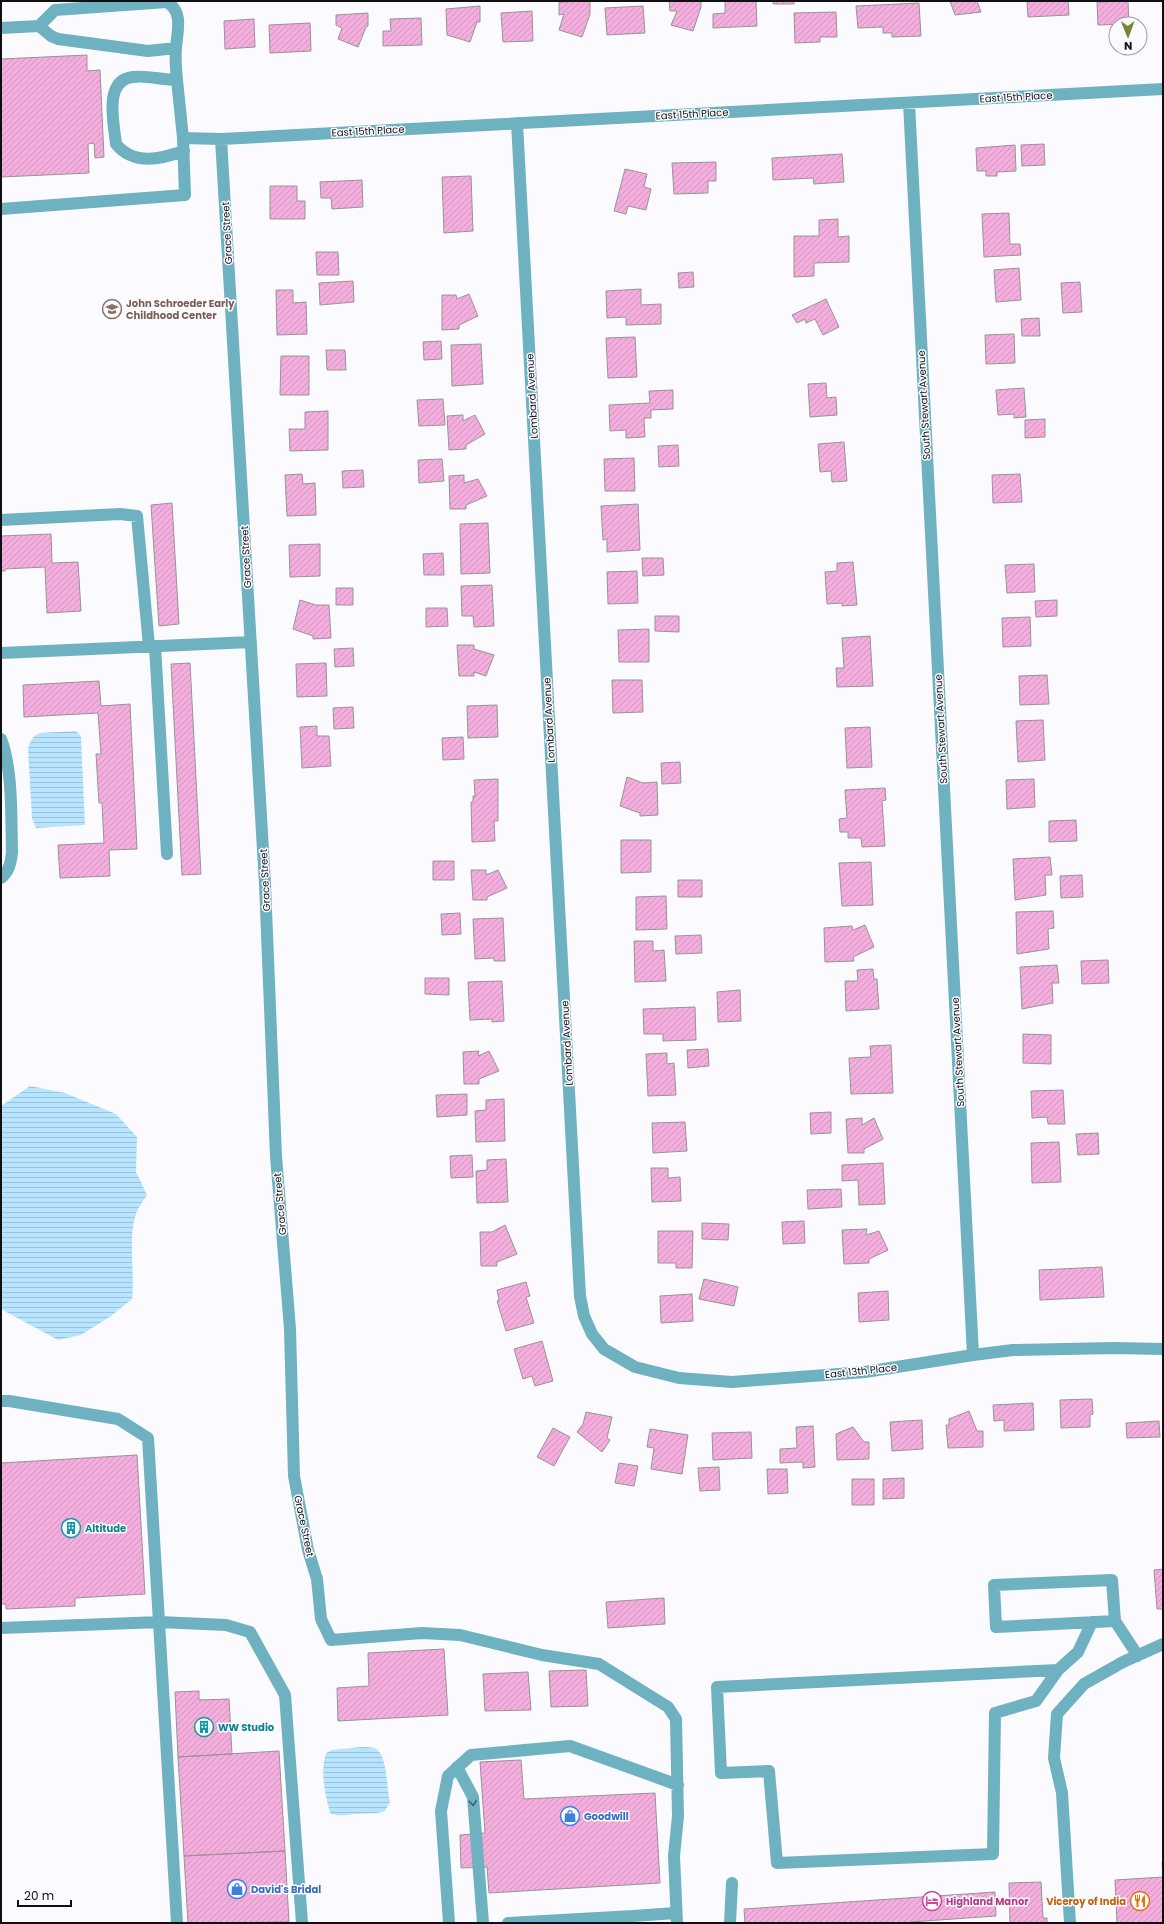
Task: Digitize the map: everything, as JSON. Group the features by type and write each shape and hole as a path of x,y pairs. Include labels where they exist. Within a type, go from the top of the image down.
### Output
{"street":[{"path":"1,28 39,26 56,10 167,2 176,12 179,24 176,48 177,80 184,151 185,195 1,209"},
{"path":"39,26 58,40 148,50 176,48"},
{"path":"177,80 133,77 120,82 115,88 112,101 116,144 130,156 150,160 167,157 184,151"},
{"name":"East 15th Place","path":"183,138 221,139 1163,89"},
{"name":"South Stewart Avenue","path":"909,103 973,1355"},
{"name":"Lombard Avenue","path":"518,123 580,1296 584,1316"},
{"name":"Grace Street","path":"221,139 265,884 276,1156 290,1329 294,1476 308,1550 317,1580 321,1619 331,1640 422,1633 460,1635 542,1655 599,1664 668,1706 676,1719 678,1785"},
{"path":"1,520 120,514 137,516 152,646 167,854"},
{"path":"1,652 251,642"},
{"path":"1,739 5,750 8,769 12,852 12,862 8,870 1,878"},
{"name":"East 13th Place","path":"584,1316 592,1334 604,1349 635,1367 679,1378 732,1382 865,1372 1013,1350 1114,1348 1163,1349"},
{"path":"1,1401 10,1401 118,1419 148,1438 177,1923"},
{"path":"1115,1621 996,1627 994,1585 1112,1580 1115,1621 1138,1656"},
{"path":"1,1628 160,1622 226,1625 250,1632 285,1695 302,1923"},
{"path":"1058,1670 717,1686 721,1773 768,1771 777,1863 993,1854 995,1714 1036,1701 1058,1670 1078,1652 1092,1622"},
{"path":"1070,1923 1062,1793 1054,1758 1057,1714 1084,1684 1163,1644"},
{"path":"449,1923 440,1811 448,1776 471,1755 570,1746 605,1757 678,1785 678,1816 674,1856 676,1918 508,1923"},
{"path":"457,1767 473,1797 483,1923"},
{"path":"730,1923 732,1883"}],"water":[{"path":"76,731 81,737 85,825 36,828 32,818 28,749 30,744 33,738 40,733"},
{"path":"30,1086 65,1093 116,1114 137,1137 136,1172 147,1195 136,1214 132,1233 132,1299 111,1316 81,1335 58,1340 1,1309 1,1106"},
{"path":"361,1747 374,1748 379,1751 382,1756 386,1771 390,1802 385,1811 377,1813 336,1815 330,1813 323,1776 326,1753 332,1750"}],"building":[{"path":"590,1 590,14 582,37 559,30 564,14 559,15 559,2"},
{"path":"669,1 701,1 701,7 693,31 671,25 677,11 670,11"},
{"path":"725,1 756,1 757,26 713,28 713,14 725,13"},
{"path":"773,1 794,1 794,4 773,4"},
{"path":"950,1 977,1 981,12 955,15"},
{"path":"1027,1 1068,1 1069,15 1028,17"},
{"path":"1128,1 1129,16 1108,16 1108,25 1098,25 1097,2"},
{"path":"919,3 921,36 892,37 892,33 883,33 883,27 858,28 856,6"},
{"path":"480,6 480,22 477,22 470,42 447,35 446,9"},
{"path":"643,6 645,33 607,35 605,8"},
{"path":"532,11 533,41 503,42 501,13"},
{"path":"836,12 837,37 820,37 820,42 795,43 794,13"},
{"path":"368,13 368,26 366,27 358,47 338,39 342,28 336,25 336,15"},
{"path":"421,18 422,45 383,46 383,31 391,31 390,19"},
{"path":"254,19 255,47 225,49 224,21"},
{"path":"310,23 311,51 270,53 269,25"},
{"path":"87,55 87,71 100,70 104,157 95,158 94,143 88,144 89,173 1,177 1,59"},
{"path":"1044,144 1045,165 1022,166 1021,145"},
{"path":"1015,145 1016,171 997,172 997,176 986,176 986,171 977,171 976,148"},
{"path":"842,154 844,182 814,184 813,178 773,180 772,158"},
{"path":"716,162 716,181 708,181 708,193 674,194 672,163"},
{"path":"625,169 647,174 644,187 651,189 646,210 628,206 626,214 614,211"},
{"path":"471,176 473,231 444,233 442,177"},
{"path":"362,180 363,207 332,209 331,198 321,198 320,182"},
{"path":"270,186 297,186 297,201 305,201 305,219 270,219"},
{"path":"1009,213 1010,244 1020,244 1021,255 984,257 982,214"},
{"path":"838,219 838,237 849,236 849,262 814,263 814,276 794,277 794,236 819,236 819,220"},
{"path":"316,252 338,252 339,275 317,275"},
{"path":"1019,268 1021,300 996,302 994,270"},
{"path":"693,272 694,287 679,288 678,273"},
{"path":"353,281 354,302 320,305 319,283"},
{"path":"1080,282 1082,312 1063,313 1061,283"},
{"path":"641,289 641,305 661,304 661,324 626,325 626,317 607,318 606,291"},
{"path":"276,290 293,290 293,303 306,302 307,334 277,335"},
{"path":"469,294 478,316 459,325 459,329 442,330 442,295 456,295 457,299"},
{"path":"826,299 839,327 823,335 815,319 806,323 805,319 797,323 792,315"},
{"path":"1039,318 1040,336 1022,336 1021,319"},
{"path":"1014,334 1015,363 986,364 985,335"},
{"path":"635,337 637,377 608,378 606,338"},
{"path":"441,341 442,359 424,360 423,342"},
{"path":"481,344 483,384 452,386 451,345"},
{"path":"326,350 345,350 346,370 327,370"},
{"path":"281,356 309,356 309,395 280,395"},
{"path":"826,383 827,398 836,397 837,415 810,417 808,384"},
{"path":"1024,388 1026,417 1014,418 1014,414 998,415 996,390"},
{"path":"673,390 673,409 651,410 651,418 644,418 645,437 626,438 626,430 610,431 609,405 650,403 649,391"},
{"path":"443,399 445,425 419,426 417,400"},
{"path":"328,411 328,450 290,451 289,429 305,429 305,412"},
{"path":"463,415 463,421 475,415 485,434 466,445 466,449 449,450 447,416"},
{"path":"1045,419 1045,437 1025,438 1025,420"},
{"path":"844,442 847,481 832,482 831,471 820,472 818,444"},
{"path":"678,445 679,466 659,467 658,446"},
{"path":"634,458 635,491 605,491 604,459"},
{"path":"442,459 444,481 419,483 418,460"},
{"path":"363,470 364,487 343,488 342,471"},
{"path":"302,474 303,484 315,483 316,515 287,516 285,475"},
{"path":"1020,474 1022,502 993,503 992,475"},
{"path":"464,475 464,483 478,479 487,496 466,505 466,509 450,509 449,476"},
{"path":"172,503 179,624 159,626 151,505"},
{"path":"638,504 640,550 607,552 607,539 603,540 601,506"},
{"path":"488,523 490,573 461,574 460,524"},
{"path":"51,534 52,563 78,562 81,611 47,613 45,567 5,569 5,571 1,571 1,536"},
{"path":"320,544 320,576 290,577 289,545"},
{"path":"443,553 444,575 424,575 423,554"},
{"path":"642,558 663,558 664,575 643,576"},
{"path":"853,562 857,605 842,606 842,603 827,604 825,572 837,571 837,563"},
{"path":"1034,564 1035,592 1007,593 1005,565"},
{"path":"637,571 638,603 608,604 607,572"},
{"path":"492,585 494,626 474,627 473,616 462,616 461,586"},
{"path":"336,588 353,588 353,605 336,605"},
{"path":"300,600 316,605 329,605 331,638 313,639 313,636 293,629"},
{"path":"1057,600 1057,616 1036,617 1035,601"},
{"path":"426,608 447,608 448,626 426,627"},
{"path":"655,616 679,616 679,632 655,631"},
{"path":"1030,617 1031,646 1003,647 1002,618"},
{"path":"649,629 649,662 619,662 618,630"},
{"path":"870,636 873,686 837,687 836,668 844,668 842,638"},
{"path":"457,645 474,645 474,649 494,655 486,676 474,672 474,676 459,676"},
{"path":"353,648 354,666 335,667 334,649"},
{"path":"190,663 201,874 182,875 171,664"},
{"path":"326,663 327,696 297,697 296,664"},
{"path":"1047,675 1049,704 1020,705 1019,676"},
{"path":"612,680 642,680 643,712 613,713"},
{"path":"99,681 101,706 130,704 137,849 109,850 110,876 60,878 58,845 104,843 102,803 99,803 96,754 101,754 98,713 24,717 23,685"},
{"path":"497,705 498,737 468,738 467,706"},
{"path":"353,707 354,728 334,729 333,708"},
{"path":"1043,720 1045,760 1018,762 1016,721"},
{"path":"317,726 317,736 329,736 331,766 302,768 300,727"},
{"path":"870,727 872,767 847,768 845,728"},
{"path":"463,737 464,759 443,760 442,738"},
{"path":"680,762 681,783 662,784 661,763"},
{"path":"627,777 643,783 657,782 658,815 640,816 640,813 620,806"},
{"path":"498,779 498,821 494,821 495,841 472,842 471,802 473,802 473,796 475,796 474,780"},
{"path":"1034,779 1035,807 1007,809 1006,780"},
{"path":"885,788 886,800 882,801 885,846 862,847 861,838 848,838 848,832 840,832 839,819 847,818 845,790"},
{"path":"1076,820 1077,841 1049,842 1049,821"},
{"path":"621,840 651,840 651,872 621,873"},
{"path":"1050,857 1052,875 1045,875 1046,895 1015,900 1013,859"},
{"path":"433,861 454,861 454,880 433,880"},
{"path":"871,862 873,905 842,906 839,863"},
{"path":"471,870 486,870 486,875 498,870 507,888 487,897 487,900 473,900"},
{"path":"1082,875 1083,897 1061,898 1060,876"},
{"path":"678,880 702,880 702,897 678,897"},
{"path":"666,896 667,929 636,930 636,897"},
{"path":"1053,911 1054,928 1048,929 1049,949 1017,954 1016,912"},
{"path":"460,913 461,934 442,935 441,914"},
{"path":"503,918 505,961 494,961 494,958 475,959 473,919"},
{"path":"865,925 874,947 853,957 854,961 825,962 824,928 852,926 853,930"},
{"path":"701,935 702,953 676,954 675,936"},
{"path":"634,941 653,941 653,951 664,950 666,981 635,982"},
{"path":"1108,960 1109,983 1082,984 1081,961"},
{"path":"1057,965 1059,983 1052,983 1053,1003 1022,1009 1020,967"},
{"path":"873,969 874,979 877,979 879,1009 846,1011 845,981 858,981 857,970"},
{"path":"425,978 449,978 449,995 425,994"},
{"path":"502,981 504,1021 492,1022 492,1019 470,1020 468,982"},
{"path":"740,990 741,1021 718,1022 717,992"},
{"path":"695,1007 696,1040 663,1041 663,1034 644,1034 643,1009"},
{"path":"1023,1034 1051,1035 1051,1064 1023,1063"},
{"path":"891,1045 893,1093 851,1094 849,1058 871,1057 870,1046"},
{"path":"708,1049 709,1066 688,1068 687,1050"},
{"path":"479,1051 478,1056 489,1051 499,1071 479,1079 479,1084 464,1084 463,1052"},
{"path":"667,1053 667,1064 674,1063 676,1095 648,1096 646,1054"},
{"path":"1063,1090 1065,1124 1048,1124 1047,1117 1032,1118 1031,1091"},
{"path":"467,1094 467,1115 437,1117 436,1095"},
{"path":"504,1099 505,1141 476,1142 475,1111 486,1110 486,1100"},
{"path":"831,1112 831,1133 811,1134 810,1113"},
{"path":"862,1118 862,1125 874,1118 883,1139 864,1149 864,1153 848,1153 846,1119"},
{"path":"685,1122 687,1151 653,1153 652,1123"},
{"path":"1098,1133 1099,1154 1078,1155 1076,1134"},
{"path":"1059,1142 1061,1182 1032,1183 1031,1143"},
{"path":"472,1155 473,1177 451,1178 450,1156"},
{"path":"506,1159 508,1202 477,1203 476,1171 487,1170 487,1160"},
{"path":"883,1163 885,1204 859,1205 858,1180 842,1181 842,1165"},
{"path":"651,1168 668,1168 668,1178 680,1177 681,1201 652,1202"},
{"path":"841,1189 842,1207 808,1209 807,1190"},
{"path":"804,1221 805,1243 783,1244 782,1222"},
{"path":"702,1223 729,1224 728,1240 702,1239"},
{"path":"505,1225 517,1254 497,1262 497,1266 481,1266 480,1232 492,1232"},
{"path":"867,1229 866,1235 879,1231 888,1250 869,1259 869,1263 844,1264 842,1230"},
{"path":"658,1231 693,1231 692,1268 676,1268 676,1263 658,1263"},
{"path":"1102,1267 1104,1297 1040,1300 1039,1270"},
{"path":"704,1279 738,1287 734,1306 699,1299"},
{"path":"526,1282 530,1296 526,1297 534,1323 506,1331 497,1301 499,1300 497,1290"},
{"path":"888,1291 889,1320 859,1322 858,1293"},
{"path":"692,1294 693,1321 661,1323 660,1296"},
{"path":"542,1341 553,1381 535,1386 532,1376 523,1379 514,1349"},
{"path":"1092,1399 1093,1414 1090,1415 1090,1427 1061,1428 1060,1400"},
{"path":"1033,1403 1034,1430 1004,1431 1004,1420 994,1421 993,1405"},
{"path":"969,1411 977,1431 983,1431 983,1447 948,1448 946,1425 949,1425 949,1419"},
{"path":"586,1412 612,1417 607,1438 610,1440 602,1452 577,1432 583,1424"},
{"path":"922,1420 923,1449 892,1451 890,1422"},
{"path":"1159,1421 1160,1437 1127,1438 1126,1423"},
{"path":"813,1426 815,1467 803,1468 803,1462 780,1463 780,1449 797,1448 796,1427"},
{"path":"853,1427 864,1442 869,1442 869,1459 837,1460 836,1434"},
{"path":"553,1428 570,1437 554,1466 537,1457"},
{"path":"650,1429 688,1435 682,1474 651,1469 654,1448 647,1447"},
{"path":"751,1432 752,1458 713,1460 712,1433"},
{"name":"Altitude","path":"137,1455 145,1594 75,1598 75,1606 6,1609 6,1604 1,1604 1,1463"},
{"path":"619,1463 638,1466 634,1486 615,1483"},
{"path":"719,1467 720,1490 700,1491 698,1468"},
{"path":"767,1469 787,1469 788,1493 768,1494"},
{"path":"904,1478 904,1498 883,1499 883,1479"},
{"path":"852,1479 874,1479 874,1505 852,1505"},
{"path":"1163,1569 1163,1609 1157,1609 1154,1570"},
{"path":"664,1598 665,1624 608,1628 606,1602"},
{"path":"444,1649 448,1715 338,1721 337,1688 369,1686 368,1653"},
{"path":"586,1670 588,1706 551,1707 549,1671"},
{"path":"528,1672 531,1710 485,1711 483,1674"},
{"name":"WW Studio","path":"199,1691 199,1700 229,1699 232,1754 178,1757 175,1692"},
{"path":"279,1751 285,1851 184,1856 178,1757"},
{"name":"Goodwill","path":"521,1760 524,1799 655,1793 660,1883 489,1893 487,1867 461,1868 460,1835 485,1833 480,1762"},
{"name":"David's Bridal","path":"285,1851 289,1922 188,1923 184,1856"},
{"name":"Viceroy of India","path":"1163,1877 1163,1923 1117,1923 1115,1880"},
{"path":"1041,1882 1043,1918 1047,1918 1047,1923 1010,1923 1009,1883"},
{"name":"Highland Manor","path":"995,1892 996,1916 911,1923 745,1923 744,1909"}],"place":[{"name":"John Schroeder Early Childhood Center","path":"112,309"},
{"name":"Altitude","path":"71,1528"},
{"name":"WW Studio","path":"204,1727"},
{"name":"Goodwill","path":"570,1816"},
{"name":"David's Bridal","path":"237,1889"},
{"name":"Highland Manor","path":"932,1901"},
{"name":"Viceroy of India","path":"1140,1901"}]}
